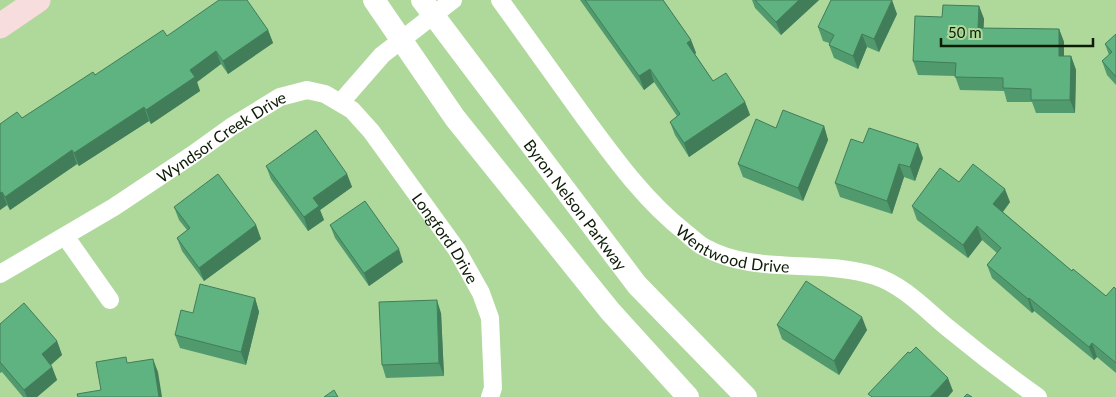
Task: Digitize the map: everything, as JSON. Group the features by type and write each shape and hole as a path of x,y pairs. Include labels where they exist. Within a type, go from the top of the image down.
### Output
{"main road":[{"path":"0,26 38,0"}],"street":[{"path":"374,0 455,118 610,311 688,397"},
{"path":"341,102 382,55 402,39 427,8 453,0"},
{"name":"Wentwood Drive","path":"500,0 622,169 651,202 676,226 703,247 733,260 847,270 874,275 896,284 990,362 1038,397"},
{"name":"Byron Nelson Parkway","path":"427,8 637,285 746,397"},
{"name":"Wyndsor Creek Drive","path":"0,274 114,207 192,156 231,127 280,97 307,90 325,94 341,102"},
{"name":"Longford Drive","path":"341,102 352,110 371,131 457,250 481,293 490,318 492,388 490,397"},
{"path":"65,236 110,300"}],"building":[{"path":"219,0 247,0 268,30 223,61 216,51 190,70 195,77 146,110 144,107 74,153 72,150 5,197 2,192 0,193 0,124 17,112 22,118 93,72 95,75 163,30 167,36"},
{"path":"585,0 663,0 691,40 687,43 713,81 726,73 745,102 684,143 670,122 680,114 650,69 639,76"},
{"path":"755,0 799,0 776,22"},
{"path":"831,0 892,0 874,39 862,34 853,56 829,45 834,35 818,27"},
{"path":"943,5 979,6 978,28 1059,29 1059,56 1071,56 1070,100 1031,100 1031,89 1003,88 1003,78 955,77 956,63 913,61 915,16 942,17"},
{"path":"1116,34 1116,77 1102,61 1112,52 1105,44"},
{"path":"783,110 824,126 798,188 738,164 756,119 776,128"},
{"path":"869,128 918,144 910,167 899,164 887,201 835,183 851,139 863,143"},
{"path":"316,130 347,174 313,198 319,206 304,217 266,166"},
{"path":"973,164 1005,189 993,204 1072,271 1073,269 1106,296 1114,287 1116,289 1116,363 1092,343 1089,347 987,265 1001,248 977,226 963,245 912,206 940,168 959,182"},
{"path":"218,174 256,225 199,268 177,238 190,228 174,207"},
{"path":"365,201 399,249 364,273 330,225"},
{"path":"806,281 862,317 834,361 777,325"},
{"path":"200,284 255,298 241,352 175,335 181,310 193,313"},
{"path":"437,300 439,363 382,365 379,302"},
{"path":"24,303 57,341 42,354 52,367 24,390 0,362 0,324"},
{"path":"916,347 948,378 930,397 872,397 868,394 908,352 910,353"},
{"path":"126,357 127,363 153,359 159,397 78,397 77,394 101,390 96,362"},
{"path":"334,390 338,397 324,397"}]}
